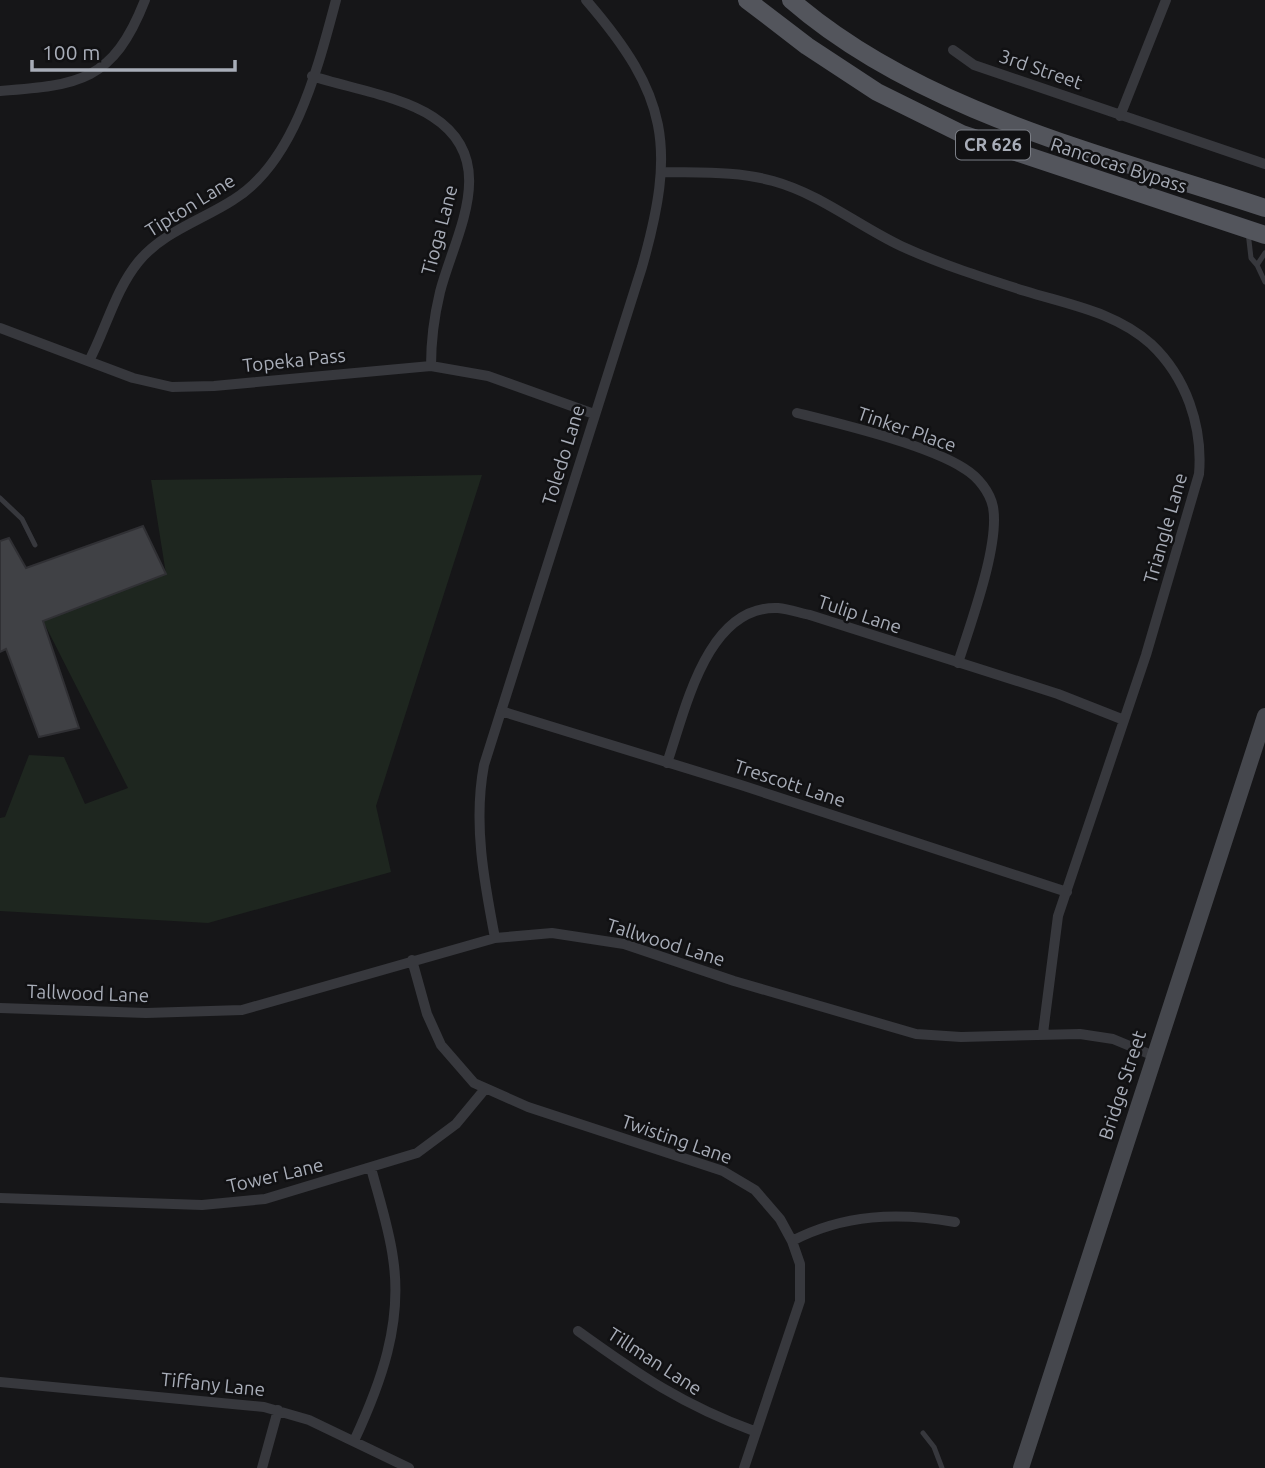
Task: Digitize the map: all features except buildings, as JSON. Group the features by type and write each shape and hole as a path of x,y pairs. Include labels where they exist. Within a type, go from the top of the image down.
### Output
{"main road":[{"name":"Rancocas Bypass","path":"747,0 807,46 877,92 962,134 1256,232"},
{"name":"Rancocas Bypass","path":"798,3 870,57 932,92 1008,122 1265,208"},
{"name":"Bridge Street","path":"1021,1468 1265,716"}],"street":[{"path":"0,91 68,85 86,78 117,51 136,21 145,0"},
{"name":"Tipton Lane","path":"89,361 118,295 139,261 165,239 233,200 262,177 294,129 335,0"},
{"name":"Toledo Lane","path":"495,938 480,845 479,807 484,765 646,255 662,172 659,122 652,99 616,35 586,0"},
{"path":"1120,116 1166,0"},
{"name":"3rd Street","path":"953,50 974,65 1265,164"},
{"name":"Tioga Lane","path":"312,76 387,99 433,117 465,153 470,184 463,221 435,317 431,366"},
{"name":"Triangle Lane","path":"662,172 753,177 791,187 921,254 1025,291 1104,314 1138,333 1165,360 1186,393 1201,452 1199,474 1124,720 1053,934 1042,1033"},
{"name":"Topeka Pass","path":"0,328 89,361 172,387 214,386 431,366 488,376 594,414"},
{"name":"Tinker Place","path":"797,413 934,454 965,468 987,492 993,506 994,523 958,663"},
{"name":"Tulip Lane","path":"667,763 693,686 714,645 735,623 762,610 778,608 810,615 1058,694 1124,720"},
{"name":"Trescott Lane","path":"501,711 1067,892"},
{"name":"Tallwood Lane","path":"0,1007 146,1013 243,1010 495,938 552,933 624,944 734,981 916,1034 961,1037 1042,1033 1112,1039 1154,1056"},
{"name":"Twisting Lane","path":"412,960 427,1014 441,1045 461,1072 485,1089 570,1122 704,1163 740,1179 768,1203 792,1241 800,1264 800,1301 754,1431 744,1468"},
{"name":"Tower Lane","path":"0,1198 224,1205 265,1199 400,1160 431,1144 456,1124 485,1089"},
{"path":"354,1441 378,1388 395,1308 393,1257 372,1168"},
{"path":"792,1241 833,1224 863,1218 895,1216 955,1222"},
{"name":"Tillman Lane","path":"578,1331 662,1391 705,1413 754,1431"},
{"name":"Tiffany Lane","path":"0,1382 191,1398 278,1410 354,1441 409,1468"},
{"path":"262,1468 278,1410"}],"lane":[{"path":"1256,232 1251,258 1265,282"},
{"path":"1257,265 1265,253"},
{"path":"0,498 22,519 35,545"},
{"path":"923,1433 934,1447 942,1468"}],"shaded area":[{"path":"482,475 376,806 391,872 208,923 0,911 0,818 5,817 29,755 64,757 85,804 128,788 43,621 166,574 151,480"}]}
